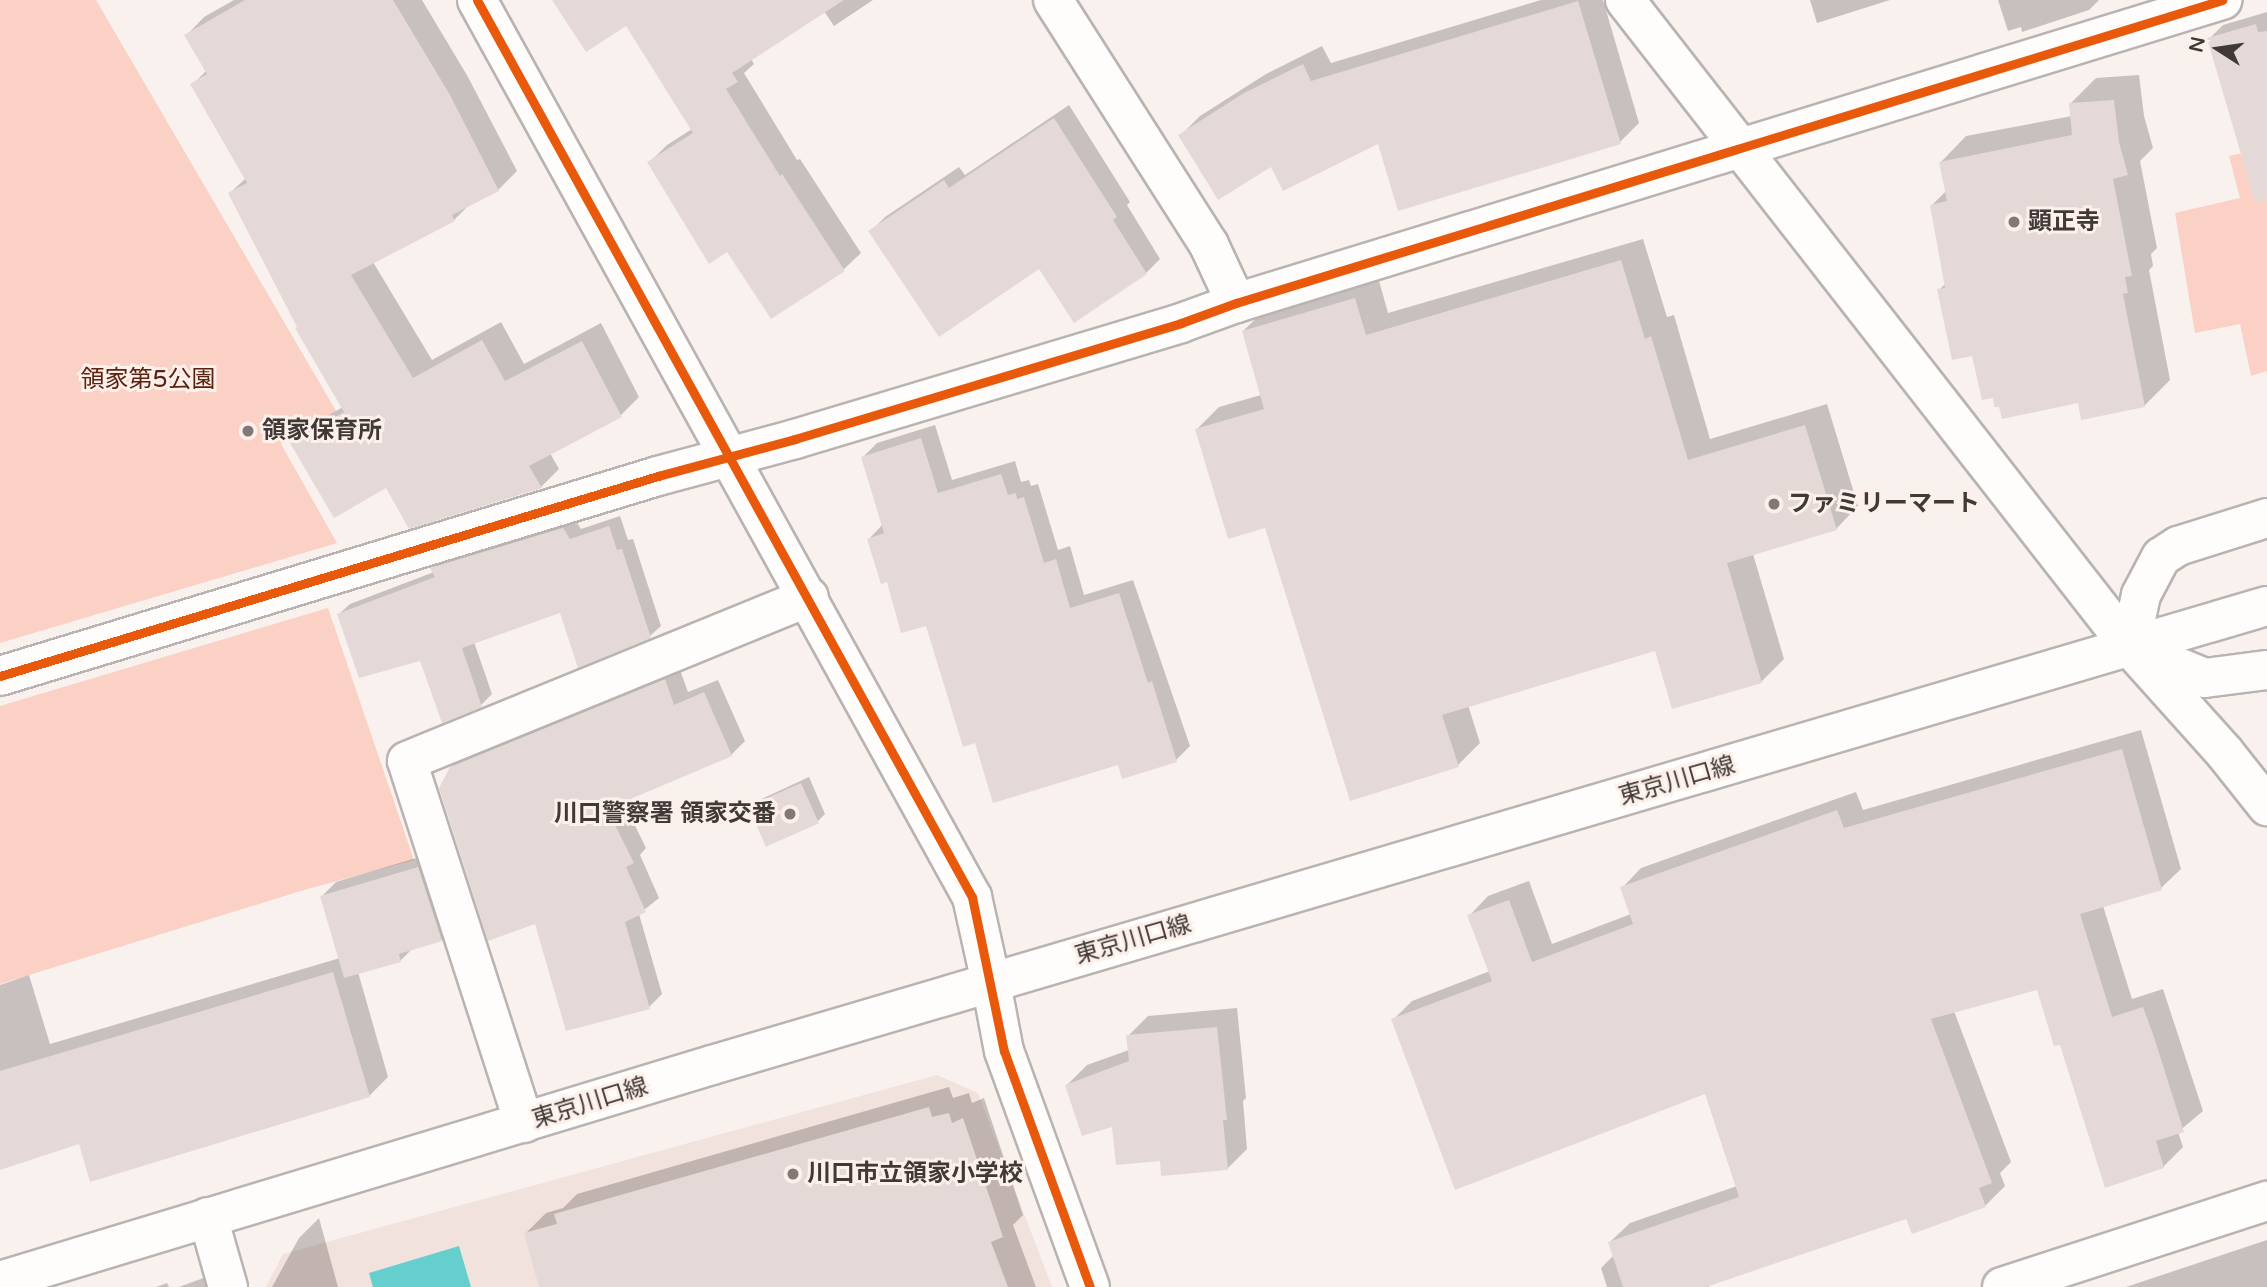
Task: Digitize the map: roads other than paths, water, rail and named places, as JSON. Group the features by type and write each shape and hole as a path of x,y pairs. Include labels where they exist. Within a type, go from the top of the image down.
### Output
{"street":[{"path":"477,0 972,897 1004,1051 1090,1287"},
{"path":"1053,0 1209,245 1236,303"},
{"path":"1625,0 2130,647 2225,753 2267,806"},
{"path":"0,677 1181,323 1236,303 2222,0"},
{"path":"2130,647 2141,595 2161,557 2178,546 2267,518"},
{"path":"524,1123 407,761 808,597"},
{"name":"東京川口線","path":"0,1281 990,983 2267,606"},
{"path":"2130,647 2204,678 2267,670"},
{"path":"2002,1287 2267,1201"},
{"path":"208,1217 228,1287"}],"water":[{"path":"459,1246 471,1287 373,1287 369,1273"}],"place":[{"name":"顕正寺","path":"2014,222"},
{"name":"領家保育所","path":"248,431"},
{"name":"ファミリーマート","path":"1774,504"},
{"name":"川口警察署 領家交番","path":"790,814"},
{"name":"川口市立領家小学校","path":"793,1174"}],"park label":[{"name":"領家第5公園","path":"148,380"}]}
